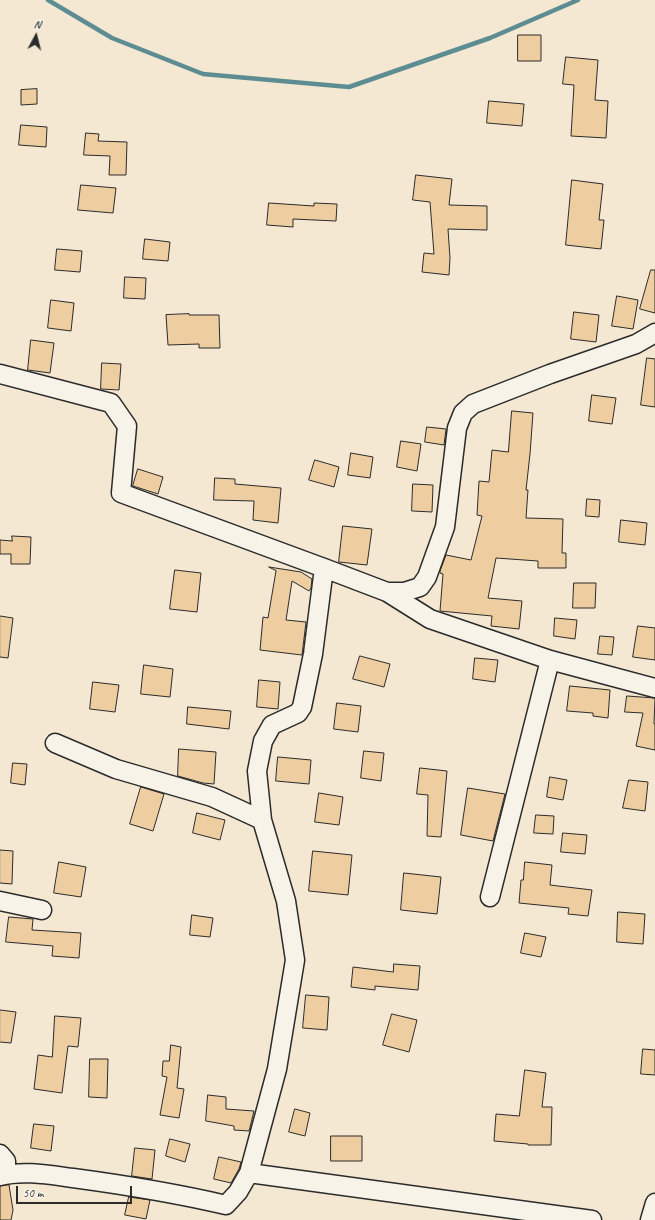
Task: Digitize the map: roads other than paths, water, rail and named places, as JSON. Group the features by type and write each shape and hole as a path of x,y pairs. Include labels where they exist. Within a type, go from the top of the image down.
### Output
{"street":[{"path":"386,592 404,592 420,587 427,577 445,526 457,428 463,413 473,404 550,374 636,344 655,333"},
{"path":"0,374 110,403 127,426 121,494 386,592 430,619 550,660 655,688"},
{"path":"0,1154 6,1161 3,1175 38,1174 121,1184 181,1195 224,1213 249,1173 277,1069 295,960 286,901 262,820 257,771 263,741 272,725 298,713 302,707 312,654 324,568"},
{"path":"490,897 550,660"},
{"path":"55,742 116,769 212,797 262,820"},
{"path":"0,901 42,910"},
{"path":"249,1173 592,1220"},
{"path":"650,1220 655,1203"}],"waterway":[{"path":"48,0 112,38 203,74 349,87 490,38 578,0"}]}
